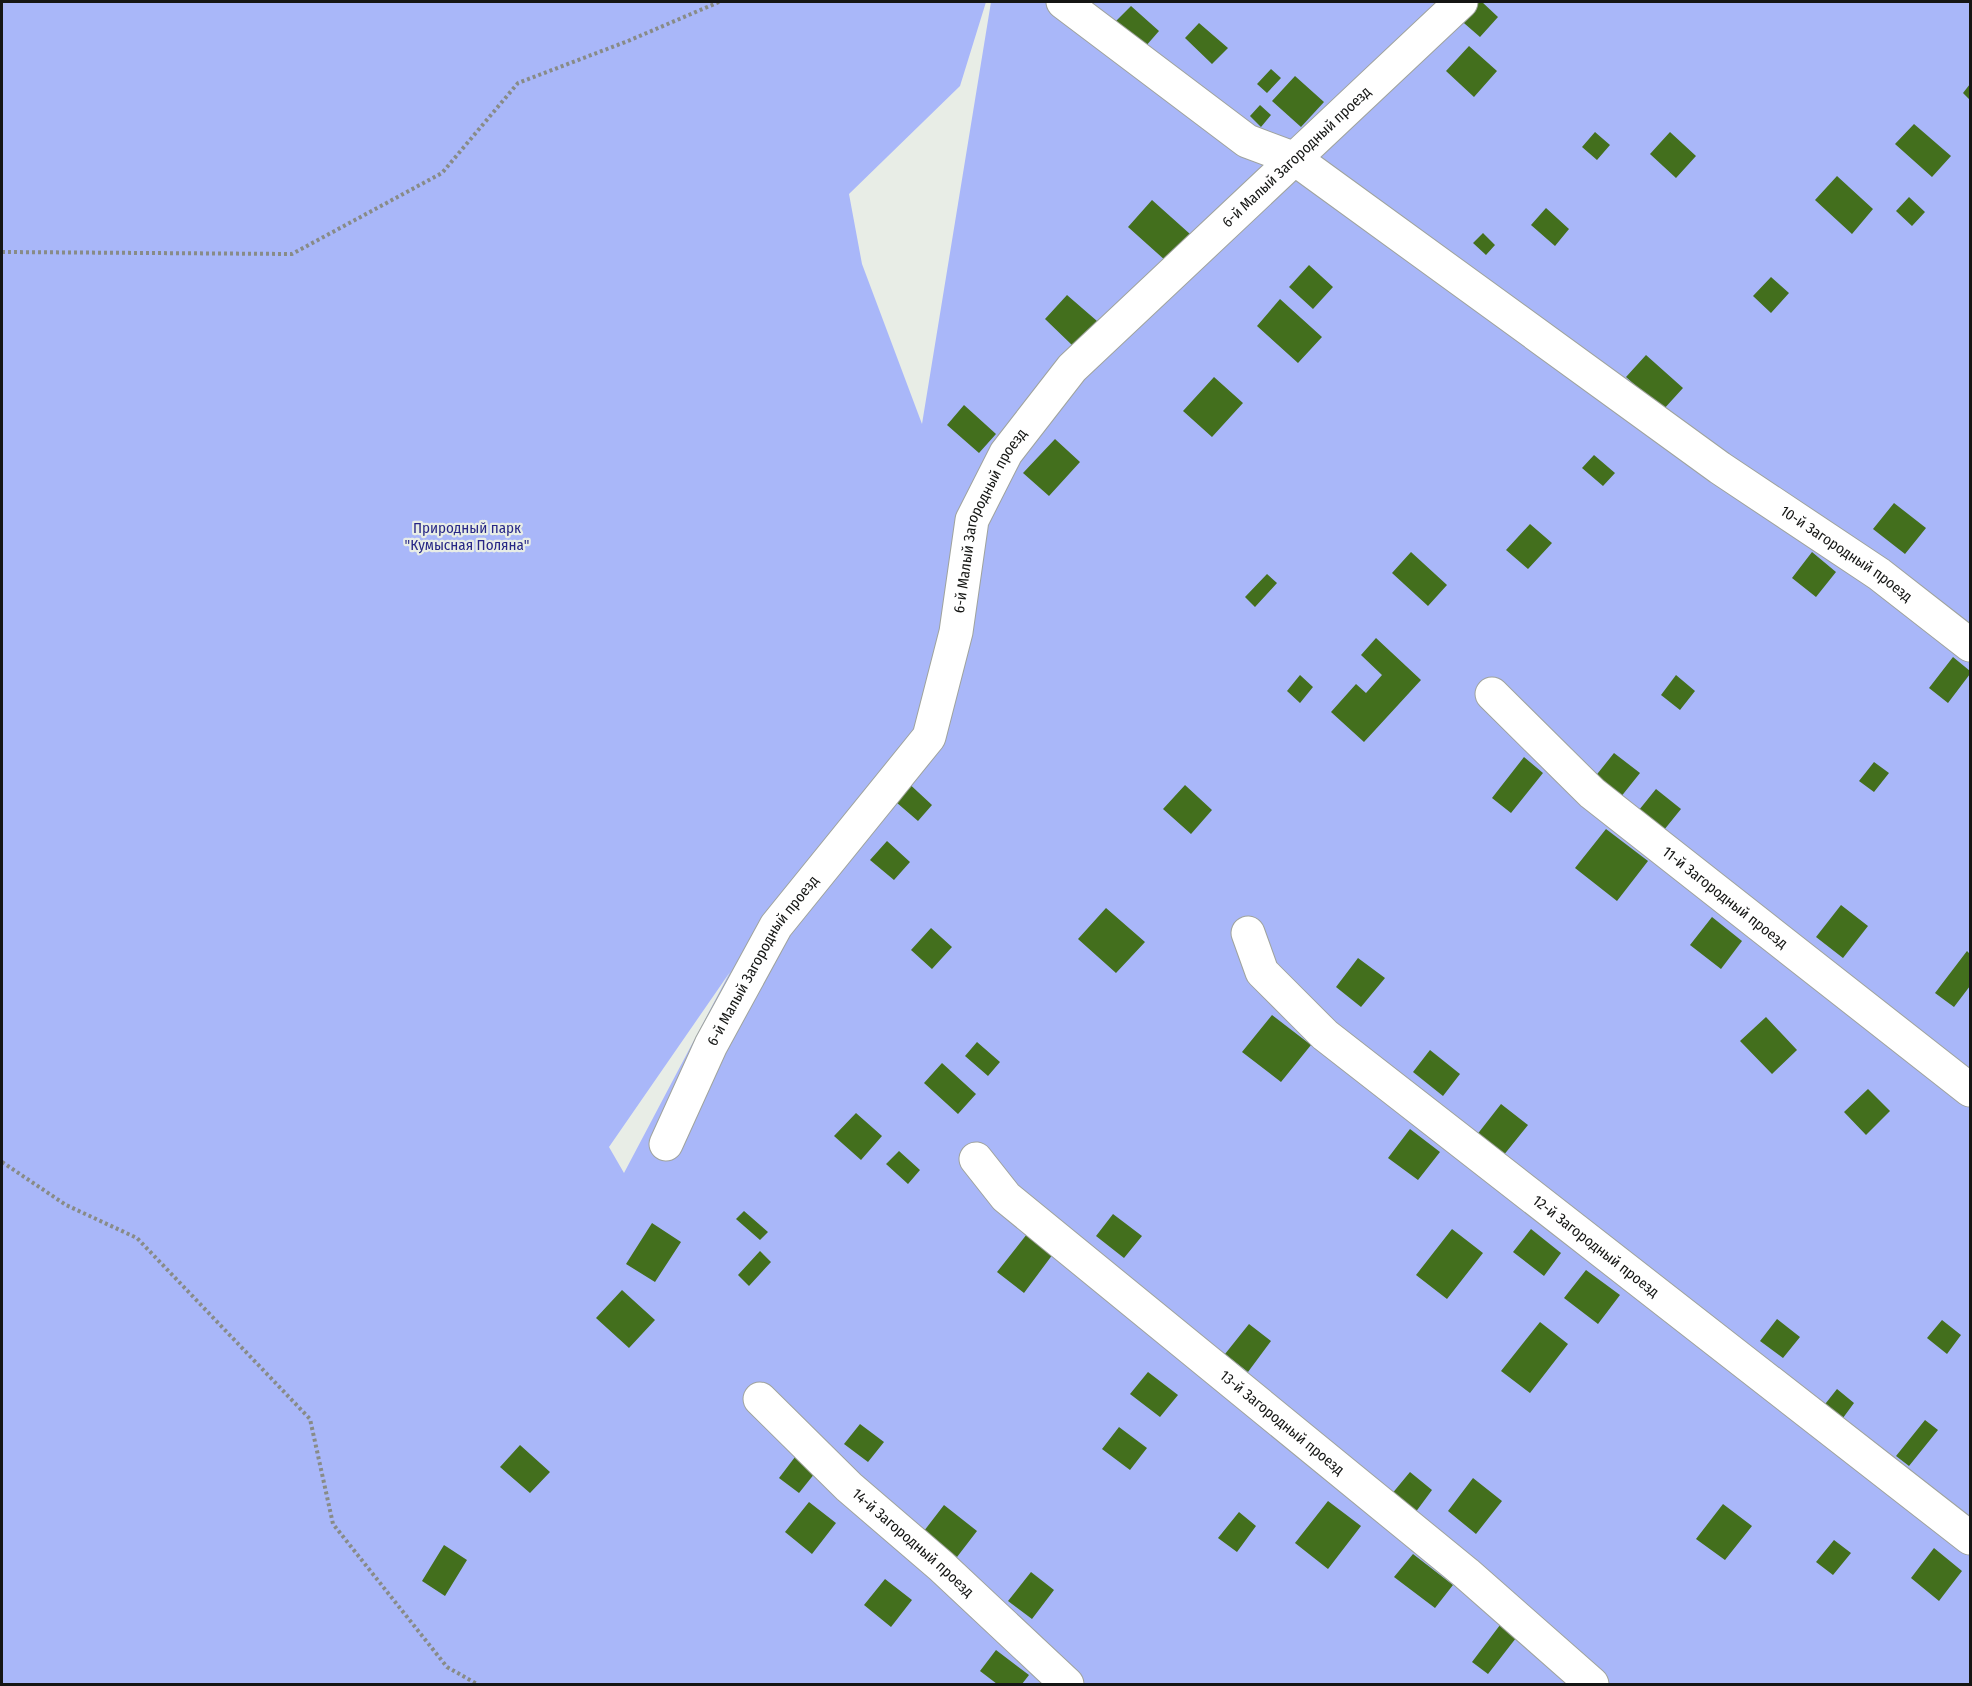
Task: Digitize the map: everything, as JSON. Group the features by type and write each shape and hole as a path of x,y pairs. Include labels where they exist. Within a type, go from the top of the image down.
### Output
{"lane":[{"name":"10-й Загородный проезд","path":"1063,2 1247,141 1295,159 1720,468 1879,574 1971,645"},
{"name":"6-й Малый Загородный проезд","path":"666,1144 711,1045 776,926 929,737 956,632 972,520 1006,453 1072,368 1461,2"},
{"name":"11-й Загородный проезд","path":"1492,694 1592,793 1971,1090"},
{"name":"12-й Загородный проезд","path":"1248,933 1262,972 1325,1035 1971,1538"},
{"name":"13-й Загородный проезд","path":"976,1159 1006,1197 1466,1573 1592,1684"},
{"name":"14-й Загородный проезд","path":"760,1399 849,1487 941,1566 1066,1684"}],"path":[{"path":"2,252 292,254 442,173 518,83 719,2"},
{"path":"2,1162 66,1205 137,1238 310,1419 333,1524 447,1667 477,1684"}],"green space":[{"name":"Природный парк \"Кумысная Поляна\"","path":"2,2 986,2 960,86 849,194 862,264 922,424 991,2 1970,2 1970,1684 2,1684","holes":["730,972 624,1173 609,1147"]}],"building":[{"path":"1471,2 1482,2 1498,17 1480,37 1457,17"},
{"path":"1131,6 1159,31 1145,47 1116,21"},
{"path":"1199,23 1228,48 1212,64 1185,38"},
{"path":"1469,46 1497,71 1474,97 1446,71"},
{"path":"1271,69 1281,78 1267,93 1257,84"},
{"path":"1295,76 1324,102 1301,127 1272,101"},
{"path":"1970,84 1970,100 1963,93"},
{"path":"1260,105 1271,115 1261,127 1250,116"},
{"path":"1914,124 1951,156 1932,177 1895,144"},
{"path":"1595,132 1610,145 1597,160 1582,147"},
{"path":"1670,132 1696,156 1676,178 1650,154"},
{"path":"1837,176 1873,209 1852,234 1815,200"},
{"path":"1909,197 1925,212 1912,226 1896,211"},
{"path":"1152,200 1190,234 1166,261 1128,227"},
{"path":"1546,208 1569,229 1555,246 1531,225"},
{"path":"1483,233 1495,245 1486,255 1473,243"},
{"path":"1309,265 1333,287 1313,309 1289,287"},
{"path":"1771,277 1789,293 1771,313 1753,296"},
{"path":"1067,295 1097,321 1073,346 1045,319"},
{"path":"1280,299 1322,337 1298,363 1257,326"},
{"path":"1646,355 1683,388 1663,410 1626,377"},
{"path":"1214,377 1243,403 1212,437 1183,411"},
{"path":"964,405 996,434 979,453 947,425"},
{"path":"1055,439 1080,462 1049,496 1023,473"},
{"path":"1594,455 1615,473 1603,486 1582,468"},
{"path":"1894,503 1926,528 1905,554 1873,529"},
{"path":"1530,524 1552,543 1528,569 1506,550"},
{"path":"1411,552 1447,585 1428,606 1392,573"},
{"path":"1812,552 1836,572 1816,597 1792,578"},
{"path":"1267,574 1277,583 1255,607 1245,597"},
{"path":"1376,638 1421,680 1364,742 1331,712 1356,684 1366,693 1382,675 1361,655"},
{"path":"1953,657 1970,671 1970,674 1948,703 1929,688"},
{"path":"1300,675 1313,687 1300,703 1287,691"},
{"path":"1676,675 1695,691 1680,710 1661,695"},
{"path":"1614,753 1640,773 1620,798 1594,778"},
{"path":"1524,757 1543,773 1511,813 1492,798"},
{"path":"1874,762 1889,773 1874,792 1859,781"},
{"path":"904,779 932,805 918,821 889,796"},
{"path":"1185,785 1212,810 1191,834 1163,809"},
{"path":"1656,789 1681,809 1664,830 1639,810"},
{"path":"1606,829 1648,861 1617,901 1575,868"},
{"path":"887,841 910,862 894,880 870,860"},
{"path":"1841,905 1868,926 1843,958 1816,937"},
{"path":"1106,908 1145,942 1116,973 1078,939"},
{"path":"1712,917 1742,941 1721,969 1690,945"},
{"path":"931,928 952,947 932,969 911,950"},
{"path":"1967,951 1970,954 1970,986 1954,1007 1935,993"},
{"path":"1358,958 1385,978 1361,1007 1336,987"},
{"path":"1272,1015 1311,1045 1281,1082 1242,1052"},
{"path":"1766,1017 1797,1050 1772,1074 1740,1041"},
{"path":"977,1042 1000,1062 988,1076 965,1056"},
{"path":"1430,1050 1460,1074 1443,1096 1413,1072"},
{"path":"942,1063 976,1094 958,1114 924,1083"},
{"path":"1868,1089 1890,1111 1866,1135 1844,1112"},
{"path":"1501,1104 1528,1125 1503,1156 1476,1136"},
{"path":"856,1113 882,1136 861,1160 834,1136"},
{"path":"1410,1129 1440,1152 1418,1180 1388,1158"},
{"path":"899,1151 920,1170 908,1184 886,1164"},
{"path":"744,1211 768,1232 760,1240 736,1219"},
{"path":"1113,1214 1142,1236 1124,1258 1096,1236"},
{"path":"652,1223 681,1242 655,1282 626,1264"},
{"path":"1452,1229 1483,1253 1447,1299 1416,1275"},
{"path":"1531,1229 1561,1253 1544,1276 1513,1252"},
{"path":"1027,1234 1053,1254 1024,1293 997,1272"},
{"path":"760,1251 771,1262 749,1286 738,1275"},
{"path":"1586,1270 1620,1295 1598,1324 1564,1298"},
{"path":"622,1290 655,1320 629,1348 596,1318"},
{"path":"1777,1319 1800,1337 1783,1358 1760,1341"},
{"path":"1942,1320 1961,1335 1947,1354 1927,1338"},
{"path":"1540,1322 1568,1344 1530,1393 1501,1371"},
{"path":"1249,1324 1271,1341 1248,1372 1225,1354"},
{"path":"1148,1372 1178,1395 1160,1417 1130,1394"},
{"path":"1837,1389 1854,1403 1840,1422 1822,1408"},
{"path":"1925,1420 1938,1430 1909,1466 1896,1456"},
{"path":"860,1424 884,1442 868,1462 844,1444"},
{"path":"1119,1427 1147,1448 1130,1470 1102,1449"},
{"path":"520,1445 550,1472 530,1493 500,1467"},
{"path":"795,1457 815,1473 799,1493 779,1478"},
{"path":"1410,1472 1432,1490 1415,1513 1391,1495"},
{"path":"1473,1478 1502,1501 1476,1534 1448,1511"},
{"path":"1328,1501 1361,1526 1328,1569 1295,1543"},
{"path":"809,1502 836,1523 812,1554 785,1532"},
{"path":"1723,1504 1752,1526 1725,1560 1696,1539"},
{"path":"944,1505 977,1531 957,1557 924,1531"},
{"path":"1239,1512 1256,1526 1237,1552 1218,1538"},
{"path":"1834,1540 1851,1553 1833,1575 1816,1562"},
{"path":"444,1545 467,1560 445,1596 422,1581"},
{"path":"1934,1548 1962,1571 1939,1601 1911,1578"},
{"path":"1413,1554 1453,1585 1435,1608 1394,1577"},
{"path":"1031,1572 1054,1590 1032,1619 1008,1601"},
{"path":"885,1579 912,1600 891,1627 864,1605"},
{"path":"1500,1625 1516,1638 1488,1674 1472,1662"},
{"path":"996,1650 1029,1675 1022,1684 997,1684 980,1671"}]}
